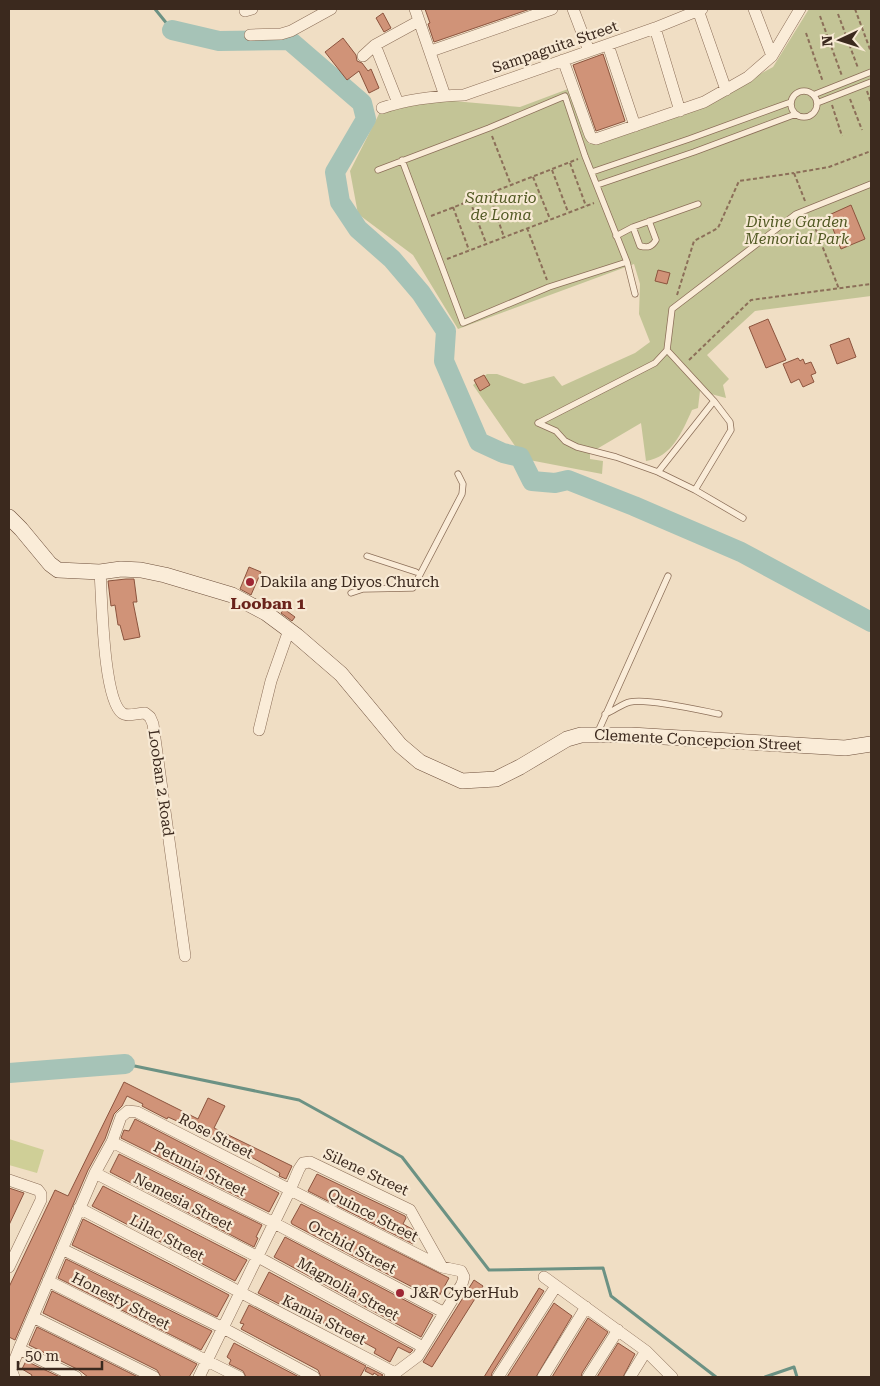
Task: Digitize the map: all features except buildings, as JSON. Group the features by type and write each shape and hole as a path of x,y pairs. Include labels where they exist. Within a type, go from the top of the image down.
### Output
{"street":[{"path":"250,35 281,34 291,31 314,13 331,9"},
{"path":"415,9 445,96"},
{"path":"431,51 552,9"},
{"path":"573,9 589,52"},
{"path":"754,9 772,56"},
{"path":"564,60 590,135 596,139 704,102 748,77 772,56 800,9"},
{"path":"700,10 726,90"},
{"name":"Sampaguita Street","path":"382,108 398,103 464,95 589,52 700,10"},
{"path":"363,56 375,44 420,21"},
{"path":"655,28 680,111"},
{"path":"375,44 398,103"},
{"path":"608,45 635,126"},
{"path":"9,517 50,564 58,570 100,572"},
{"name":"Clemente Concepcion Street","path":"100,572 121,569 141,570 194,583 232,595 266,613 341,674 400,746 420,762 462,781 496,780 520,768 567,738 581,735 597,734 846,748 871,744"},
{"name":"Looban 2 Road","path":"100,572 107,677 113,695 122,713 126,715 144,713 150,717 153,724 185,956"},
{"path":"259,730 271,681 289,630"},
{"name":"Rose Street","path":"112,1142 121,1117 128,1111 137,1112 290,1190"},
{"path":"14,1377 11,1369 19,1349 79,1208 112,1142"},
{"name":"Petunia Street","path":"112,1142 274,1223"},
{"name":"Silene Street","path":"290,1190 298,1169 303,1163 310,1162 410,1210 442,1267"},
{"name":"Nemesia Street","path":"95,1173 258,1257"},
{"path":"9,1180 38,1190 41,1194 41,1200 9,1267"},
{"path":"199,1377 290,1190"},
{"name":"Quince Street","path":"290,1190 442,1267 461,1271 464,1277 462,1284 444,1312"},
{"name":"Lilac Street","path":"79,1208 240,1293"},
{"name":"Orchid Street","path":"274,1223 444,1312"},
{"path":"62,1249 223,1328 314,1377"},
{"name":"Magnolia Street","path":"258,1257 423,1347"},
{"path":"544,1277 646,1351 672,1377"},
{"name":"Honesty Street","path":"48,1281 239,1377"},
{"path":"498,1377 556,1286"},
{"name":"Kamia Street","path":"240,1293 393,1375"},
{"path":"543,1377 586,1307"},
{"path":"393,1375 418,1356 444,1312"},
{"path":"33,1317 154,1377"},
{"path":"588,1377 618,1330"},
{"path":"19,1349 76,1377"},
{"path":"630,1377 646,1351"}],"lane":[{"path":"813,95 871,72"},
{"path":"817,103 871,82"},
{"path":"807,91 813,95 817,103 816,109 809,116 800,116 792,110 792,98 798,92 807,91"},
{"path":"378,170 489,128 565,96 585,156 627,262 635,294"},
{"path":"592,172 791,102"},
{"path":"597,185 694,152 796,114"},
{"path":"689,139 694,152"},
{"path":"402,160 462,323 549,287 627,262"},
{"path":"743,518 695,490 658,472 616,457 577,447 565,441 556,431 538,423 655,363 667,350 672,309 796,214 871,184"},
{"path":"616,236 649,221 698,204"},
{"path":"634,227 640,246 646,248 653,245 656,240 649,221"},
{"path":"667,350 714,401 730,422 731,430 695,490"},
{"path":"658,472 714,401"},
{"path":"351,593 363,589 413,588 462,494 463,484 458,474"},
{"path":"367,556 416,572"},
{"path":"597,734 668,576"},
{"path":"606,714 630,702 719,714"}],"path":[{"path":"855,9 871,52"},
{"path":"838,14 861,76"},
{"path":"820,16 844,82"},
{"path":"864,84 871,103"},
{"path":"847,90 862,130"},
{"path":"489,128 511,185"},
{"path":"424,219 585,156"},
{"path":"569,162 586,206"},
{"path":"551,169 568,212"},
{"path":"672,309 694,241 718,228 739,181 794,173"},
{"path":"533,176 550,219"},
{"path":"488,194 504,236"},
{"path":"440,262 504,236 603,200"},
{"path":"470,201 486,243"},
{"path":"453,207 469,250"},
{"path":"527,228 549,287"},
{"path":"682,366 751,300 871,284"}],"green space":[{"name":"Santuario de Loma","path":"809,9 871,9 871,296 755,311 707,355 729,379 723,385 726,398 700,391 698,408 692,410 675,442 655,459 646,461 641,423 590,453 590,459 603,461 602,474 524,459 473,385 487,374 497,374 524,384 554,376 562,386 635,353 650,342 639,314 640,284 634,264 458,329 413,255 358,214 350,171 380,112 442,100 520,107 568,89 589,144 711,101 773,67"},
{"path":"9,1139 44,1150 37,1173 9,1165"}],"waterway":[{"path":"155,9 172,30"},
{"path":"172,30 219,41 289,40 362,103 366,119 335,172 340,202 358,229 392,259 421,293 446,331 444,361 479,442 503,453 520,457 532,481 555,483 568,480 634,506 741,552 871,622"},
{"path":"125,1064 299,1100 402,1157 489,1270 603,1268 611,1296 716,1377"},
{"path":"9,1073 125,1064"},
{"path":"765,1377 794,1367 797,1377"}],"place":[{"name":"Dakila ang Diyos Church","path":"250,582"},
{"name":"J&R CyberHub","path":"400,1293"}],"district":[{"name":"Looban 1","path":"268,603"}],"park label":[{"name":"Divine Garden Memorial Park","path":"797,230"}]}
